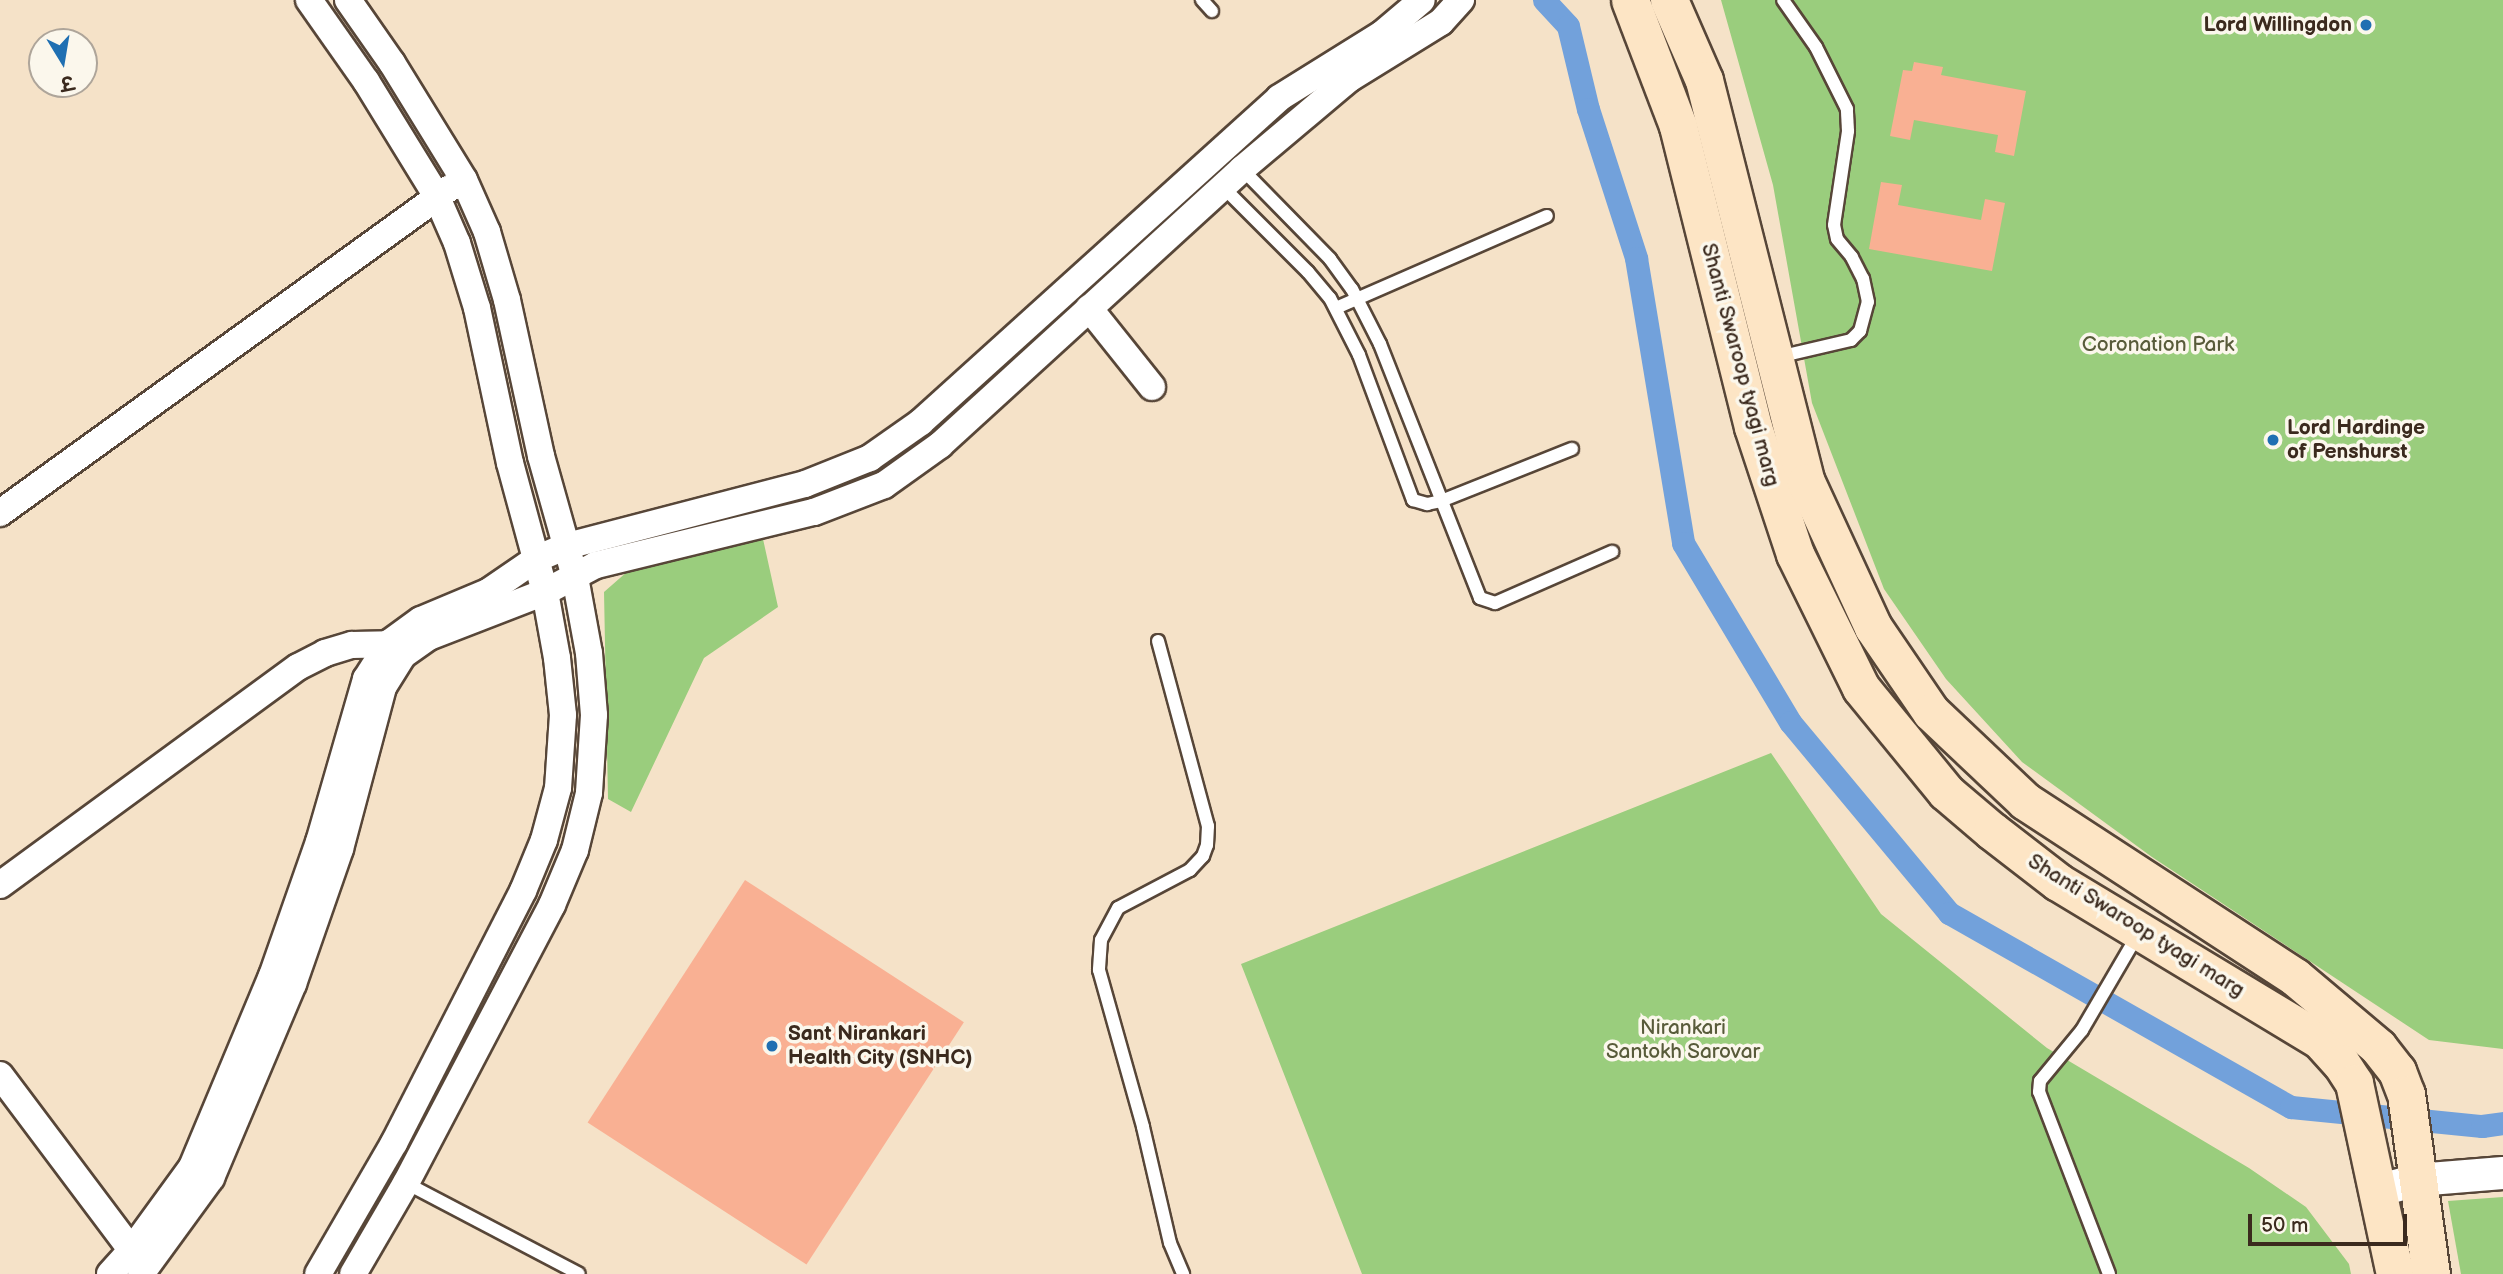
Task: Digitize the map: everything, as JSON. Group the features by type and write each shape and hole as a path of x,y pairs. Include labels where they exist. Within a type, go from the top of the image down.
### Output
{"main road":[{"name":"Shanti Swaroop tyagi marg","path":"1630,0 1678,126 1753,427 1795,554 1831,632 1861,688 1946,792 2058,881 2320,1040 2341,1063 2354,1083 2395,1274"},
{"name":"Shanti Swaroop tyagi marg","path":"1669,0 1704,80 1806,482 1873,626 1931,712 2025,801 2295,977 2378,1048 2397,1071 2406,1094 2431,1274"}],"street":[{"path":"309,0 366,81 436,195 457,243 477,308 510,463 545,592 558,658 563,715 558,788 544,840 523,891 445,1045 318,1274"},
{"path":"348,0 392,63 464,180 487,232 508,300 541,456 575,577 589,653 594,715 589,793 575,850 552,905 406,1183 353,1274"},
{"path":"0,885 298,667 326,653 352,645 402,644 545,592 596,565 814,512 884,485 940,445 1222,186 1349,79 1384,45 1422,0"},
{"path":"110,1274 139,1264 192,1167 276,964 319,842 366,678 402,644 403,630 488,592 536,559 567,546 825,476 870,458 921,422 1201,165 1279,98 1384,45 1441,22 1461,0"},
{"path":"1222,146 1242,169"},
{"path":"0,513 436,195 464,180"},
{"path":"1080,275 1095,303 1152,387"},
{"path":"825,476 834,504"},
{"path":"445,1045 472,1058"},
{"path":"0,1075 139,1264"},
{"path":"2374,1177 2416,1173 2503,1173"},
{"path":"342,1233 368,1248"}],"lane":[{"path":"1202,0 1212,11"},
{"path":"1773,358 1851,340 1860,331 1868,302 1863,279 1852,257 1837,239 1834,225 1848,131 1847,109 1816,47 1783,0"},
{"path":"1201,165 1308,272 1336,308 1359,355 1408,492 1418,504 1441,501 1572,449"},
{"path":"1242,169 1330,259 1357,297 1380,344 1476,591 1487,603 1495,603 1612,552"},
{"path":"1336,308 1546,216"},
{"path":"1158,641 1208,826 1207,845 1203,856 1191,870 1118,908 1101,940 1099,970 1143,1127 1170,1243 1183,1274"},
{"path":"2109,1274 2039,1092 2040,1081 2082,1030 2140,931"},
{"path":"406,1183 579,1274"}],"green space":[{"name":"Coronation Park","path":"1721,0 2503,0 2503,1049 2429,1040 2152,857 2022,762 1946,679 1884,589 1812,403 1773,185"},
{"path":"763,539 778,607 704,658 631,812 608,799 604,592 628,571"},
{"name":"Nirankari Santokh Sarovar","path":"1771,753 1881,914 2047,1048 2249,1168 2306,1207 2349,1264 2351,1274 1362,1274 1241,964"},
{"path":"2503,1197 2503,1274 2461,1274 2448,1201"}],"building":[{"path":"1914,62 1943,67 1941,75 2026,91 2014,156 1995,152 1998,135 1914,120 1910,140 1890,136 1903,70 1912,71"},
{"path":"1881,182 1902,185 1898,205 1981,220 1985,199 2005,203 1992,271 1869,249"},
{"path":"745,880 964,1022 806,1265 588,1122"}],"waterway":[{"path":"1544,0 1568,26 1588,109 1636,258 1683,543 1790,722 1949,913 2291,1107 2482,1126 2503,1123"}],"place":[{"name":"Lord Willingdon","path":"2366,25"},
{"name":"Lord Hardinge of Penshurst","path":"2273,440"},
{"name":"Sant Nirankari Health City (SNHC)","path":"772,1046"}]}
